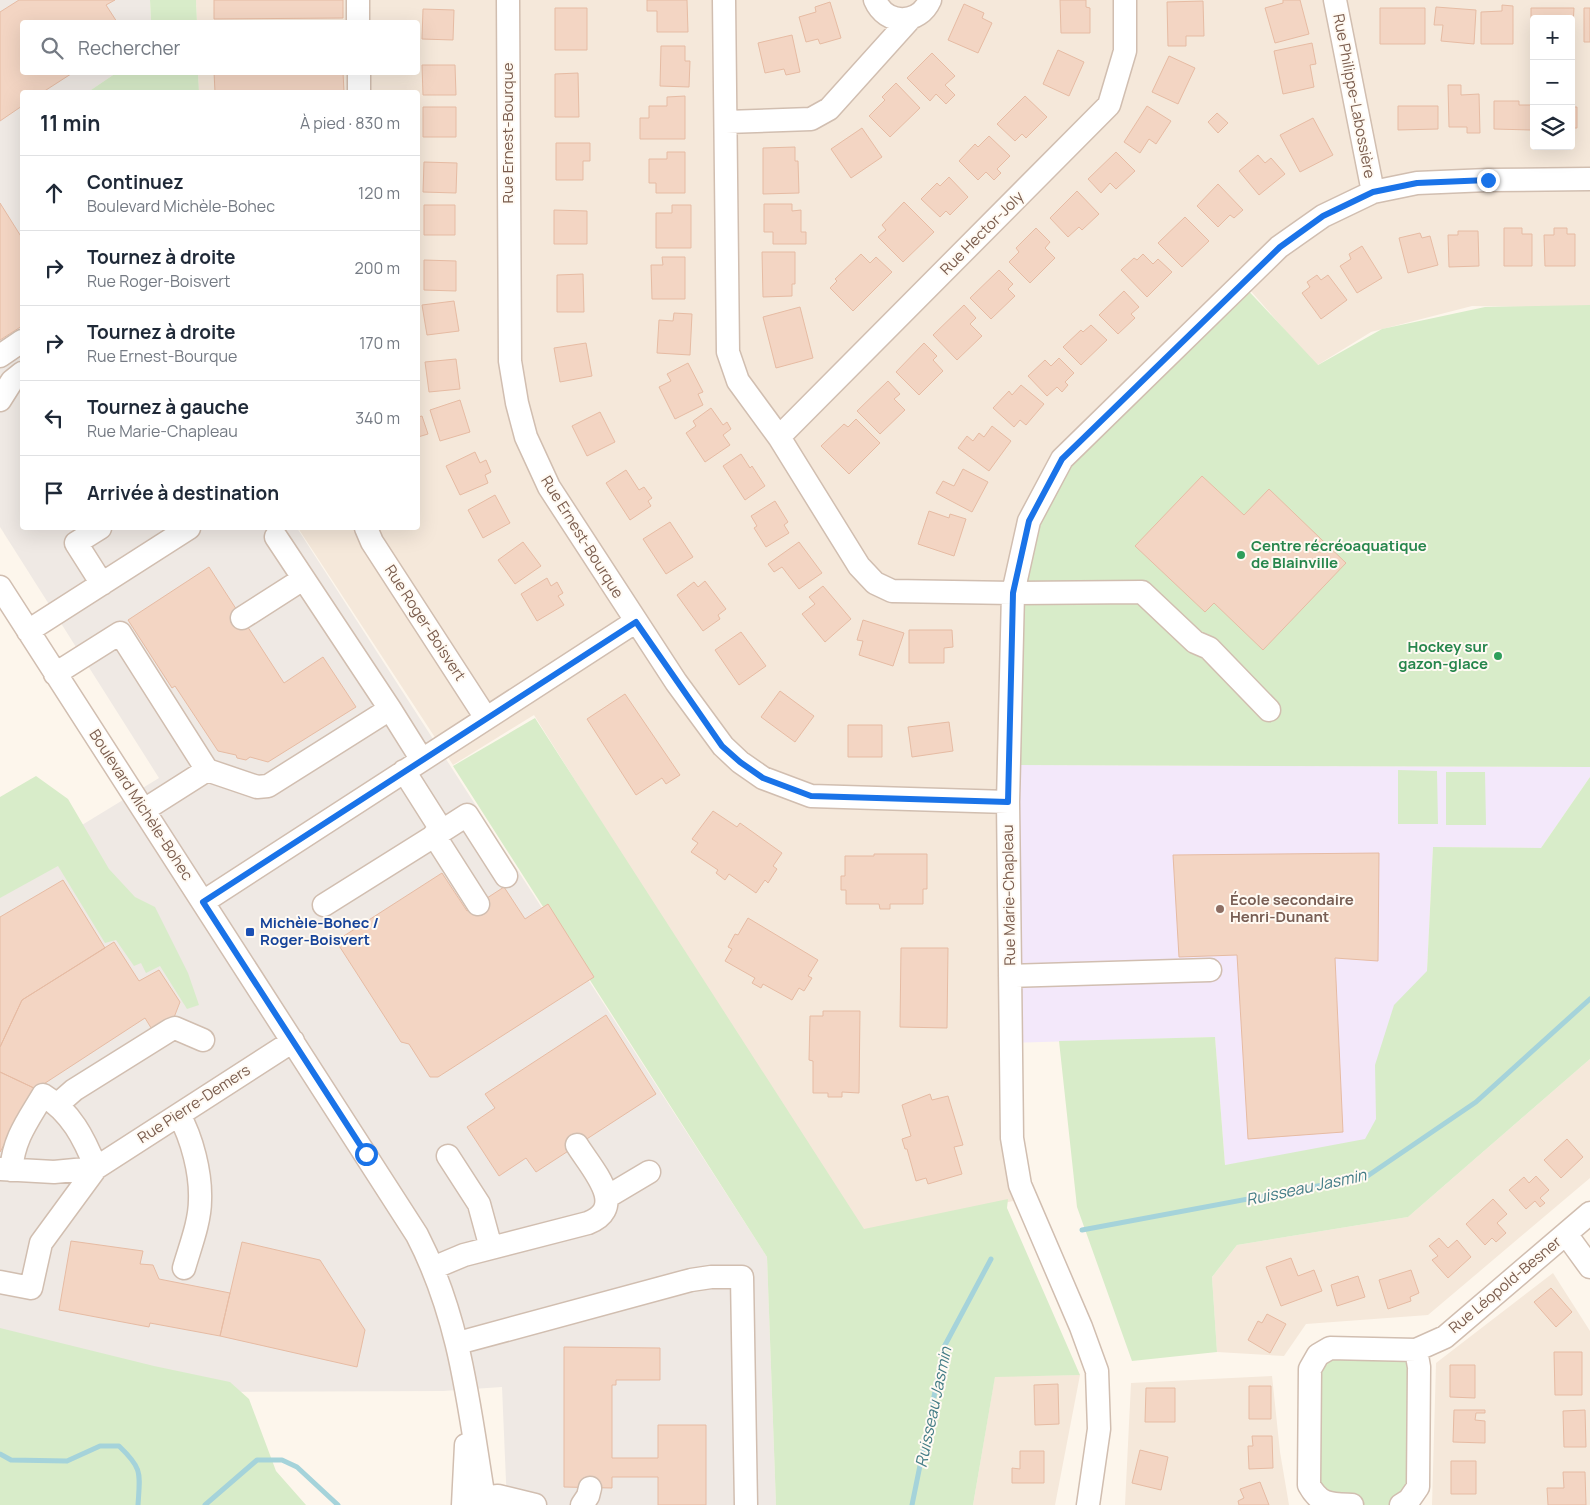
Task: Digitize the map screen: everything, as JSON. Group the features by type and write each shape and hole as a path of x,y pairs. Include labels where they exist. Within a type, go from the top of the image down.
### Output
{"street":[{"path":"358,0 358,20"},
{"name":"Rue Ernest-Bourque","path":"508,0 508,337 517,403 526,437 540,471 636,622 722,746 740,762 763,778 811,796 1008,802"},
{"path":"724,0 728,352 738,381 779,437 859,566 876,583 892,590 1013,593 1142,592 1195,642 1208,648 1269,710"},
{"path":"875,0 881,11 890,17 900,20 920,15 930,0"},
{"name":"Rue Hector-Joly","path":"779,437 1109,105 1125,51 1125,0"},
{"name":"Rue Philippe-Labossière","path":"1336,0 1373,192"},
{"path":"726,122 811,119 829,109 910,19"},
{"path":"359,75 359,90"},
{"name":"Rue Marie-Chapleau","path":"1088,1505 1099,1429 1097,1370 1017,1174 1012,1138 1008,802 1013,593 1029,521 1062,459 1280,247 1323,216 1373,192 1417,183 1590,179"},
{"path":"0,356 20,342"},
{"path":"0,400 12,380 20,374"},
{"path":"97,530 76,542 102,584"},
{"path":"28,632 186,530"},
{"name":"Rue Roger-Boisvert","path":"367,530 372,542 486,718"},
{"path":"276,537 390,709 438,833 478,904"},
{"path":"242,618 303,579"},
{"name":"Boulevard Michèle-Bohec","path":"0,587 407,1219 433,1268 458,1343 468,1394 474,1502"},
{"path":"203,902 412,765 636,622"},
{"path":"55,674 120,633 207,770 264,788 390,709"},
{"path":"144,810 207,770"},
{"path":"324,905 467,815 506,876"},
{"path":"1010,976 1210,970"},
{"path":"58,1104 74,1090 170,1030 175,1028 202,1040"},
{"name":"Rue Pierre-Demers","path":"96,1168 292,1041"},
{"path":"43,1094 58,1104 79,1132 96,1168 71,1172 5,1170 17,1139 43,1094"},
{"path":"179,1115 188,1134 198,1174 200,1196 184,1268"},
{"path":"433,1268 458,1257 595,1220 604,1213 608,1204 607,1197 577,1145"},
{"path":"448,1156 479,1204 491,1248"},
{"path":"0,1282 31,1288 41,1244 96,1168"},
{"path":"607,1197 649,1172"},
{"name":"Rue Léopold-Besner","path":"1352,1505 1327,1504 1316,1497 1310,1485 1310,1369 1318,1355 1330,1348 1416,1350 1445,1337 1590,1214"},
{"path":"1566,1234 1590,1268"},
{"path":"458,1343 691,1280 711,1277 742,1277 746,1505"},
{"path":"1401,1505 1409,1500 1418,1487 1419,1367 1416,1350"},
{"path":"474,1502 507,1498 535,1505"}],"shaded area":[{"path":"0,0 150,0 151,20 20,20 20,75 113,75 91,90 20,90 20,530 298,530 767,1257 776,1505 507,1505 502,1387 443,1391 219,1392 0,1339 0,875 159,778 0,527"},
{"path":"196,0 1590,0 1590,308 1472,306 1371,332 1316,366 1243,282 1029,522 1018,1200 860,1233 534,715 453,765 299,530 420,530 420,90 199,90 198,75 420,75 420,20 197,20"},
{"name":"École secondaire Henri-Dunant","path":"1014,765 1590,767 1590,777 1541,848 1433,847 1427,971 1383,1144 1225,1165 1215,1037 1011,1043"},
{"path":"1590,1059 1590,1178 1428,1315 1306,1324 1284,1356 1217,1352 1212,1277 1237,1245 1408,1217"},
{"path":"1553,1273 1590,1331 1590,1505 1432,1505 1436,1363"},
{"path":"1080,1375 1055,1505 973,1505 995,1376"},
{"path":"1272,1376 1280,1452 1289,1505 1125,1505 1131,1383"}],"green space":[{"path":"150,0 196,0 197,20 151,20"},
{"path":"113,75 198,75 199,90 91,90"},
{"path":"1242,284 1318,365 1382,329 1485,307 1590,305 1590,767 1014,765 1015,593 1059,465"},
{"path":"535,718 864,1229 1008,1199 1007,1208 1080,1375 995,1377 973,1505 776,1505 767,1257 453,766"},
{"path":"1398,770 1437,771 1438,824 1398,824"},
{"path":"1446,772 1485,772 1486,825 1446,825"},
{"path":"36,776 68,799 109,869 135,897 155,907 188,973 199,1005 187,1009 160,966 146,973 141,963 134,966 116,940 105,943 58,866 0,898 0,797"},
{"path":"1590,777 1590,1059 1408,1217 1237,1245 1212,1277 1217,1352 1132,1361 1077,1207 1059,1041 1215,1037 1225,1165 1365,1139 1376,1119 1375,1065 1394,1005 1427,971 1433,847 1541,848"},
{"path":"0,1328 154,1366 230,1382 249,1399 276,1471 306,1505 0,1505"},
{"path":"1416,1350 1418,1487 1401,1505 1352,1505 1316,1497 1318,1355"}],"building":[{"path":"19,0 115,0 106,5 116,20 20,20 20,75 69,75 46,90 20,90 20,107 0,121 0,12"},
{"path":"214,0 343,0 343,18 214,19"},
{"path":"647,0 687,0 688,32 657,32 657,11 647,11"},
{"path":"1060,0 1086,0 1086,7 1090,8 1090,33 1061,33"},
{"path":"1283,0 1300,0 1309,34 1275,43 1265,8 1283,3"},
{"path":"1203,1 1204,36 1186,36 1186,46 1168,46 1167,2"},
{"path":"830,2 841,38 820,44 818,39 806,42 799,17 816,12 815,7"},
{"path":"964,4 984,13 982,18 992,23 978,53 948,40"},
{"path":"1502,5 1513,6 1513,44 1481,44 1481,12 1502,11"},
{"path":"1436,7 1476,10 1474,44 1441,41 1443,25 1434,25"},
{"path":"555,8 587,8 587,50 555,50"},
{"path":"1380,8 1425,8 1425,44 1380,44"},
{"path":"1531,8 1574,8 1574,15 1531,15"},
{"path":"1584,8 1590,8 1590,42 1584,42"},
{"path":"423,9 454,10 453,40 422,39"},
{"path":"792,35 800,72 786,75 784,69 765,73 758,43"},
{"path":"1312,43 1316,64 1310,65 1314,87 1283,94 1274,51"},
{"path":"661,46 685,46 685,61 690,61 689,87 660,86"},
{"path":"1058,50 1084,62 1069,96 1043,84"},
{"path":"932,53 955,76 945,85 955,95 946,104 936,94 930,101 907,78"},
{"path":"1169,56 1195,68 1178,104 1152,92"},
{"path":"422,65 455,65 456,95 423,95"},
{"path":"578,73 579,117 555,117 555,74"},
{"path":"214,75 343,75 344,90 215,90"},
{"path":"896,83 920,108 890,137 869,116 885,100 882,97"},
{"path":"1448,85 1461,85 1461,95 1479,94 1480,133 1467,133 1467,127 1449,127"},
{"path":"685,96 685,139 640,139 640,118 649,118 649,106 667,106 667,97"},
{"path":"1025,96 1047,117 1026,138 1022,134 1015,141 997,124"},
{"path":"1494,101 1519,101 1519,105 1530,105 1530,130 1494,129"},
{"path":"1147,106 1171,121 1156,144 1149,139 1140,153 1124,142"},
{"path":"1398,106 1438,106 1438,129 1398,130"},
{"path":"423,107 456,107 456,137 423,137"},
{"path":"1575,107 1577,107 1577,128 1575,128"},
{"path":"1217,113 1228,123 1218,133 1208,122"},
{"path":"1313,118 1333,155 1300,172 1280,135"},
{"path":"862,128 882,157 851,178 831,149"},
{"path":"989,136 1010,156 997,169 1001,173 994,180 986,172 978,180 959,161 975,144 978,147"},
{"path":"556,143 590,143 590,161 583,161 583,180 556,180"},
{"path":"795,147 795,161 798,161 799,193 763,194 763,148"},
{"path":"667,152 685,152 685,193 656,193 656,183 649,183 649,159 667,159"},
{"path":"1116,152 1135,171 1116,189 1110,183 1101,193 1088,179"},
{"path":"1258,155 1265,163 1271,158 1285,174 1259,195 1239,171"},
{"path":"424,162 457,163 456,193 423,192"},
{"path":"949,177 968,197 950,215 946,211 940,217 921,199 937,183 940,186"},
{"path":"1218,184 1243,210 1234,218 1230,215 1218,227 1197,206"},
{"path":"1077,191 1099,214 1082,230 1079,227 1068,237 1050,218"},
{"path":"904,202 934,232 903,262 878,237 886,230 882,225"},
{"path":"0,203 20,235 20,327 0,340"},
{"path":"764,204 792,204 792,211 801,210 801,232 806,232 806,244 773,244 773,232 764,232"},
{"path":"424,205 455,205 455,235 424,235"},
{"path":"672,205 691,205 691,248 656,248 656,213 672,213"},
{"path":"554,210 587,211 587,244 554,244"},
{"path":"1185,217 1209,241 1182,267 1158,243"},
{"path":"1036,228 1050,242 1045,248 1055,258 1030,283 1009,262 1019,252 1016,248"},
{"path":"1504,228 1522,228 1522,234 1532,234 1532,266 1504,266"},
{"path":"1554,228 1567,228 1567,234 1575,234 1575,266 1545,266 1544,235 1554,235"},
{"path":"1458,231 1478,231 1479,266 1449,267 1448,235 1458,235"},
{"path":"1420,233 1422,238 1430,236 1438,265 1408,273 1399,238"},
{"path":"1362,246 1382,278 1357,293 1340,266 1351,259 1349,254"},
{"path":"762,252 795,252 795,284 792,284 792,296 763,297"},
{"path":"861,254 870,263 876,257 892,272 853,311 830,288 837,281 835,279"},
{"path":"1143,254 1153,264 1158,259 1172,272 1147,297 1121,270 1134,258 1137,260"},
{"path":"662,257 685,257 685,299 652,299 651,265 663,265"},
{"path":"424,260 456,261 456,291 424,290"},
{"path":"999,270 1013,284 1008,289 1015,296 991,319 970,298"},
{"path":"583,274 584,312 557,312 557,275"},
{"path":"1317,275 1321,280 1328,275 1347,300 1321,319 1302,293 1310,287 1307,282"},
{"path":"1124,291 1139,307 1131,314 1135,318 1118,334 1099,315"},
{"path":"454,301 459,331 427,335 422,305"},
{"path":"964,305 976,318 970,324 982,336 957,360 933,335"},
{"path":"800,307 813,358 776,368 763,317"},
{"path":"674,313 692,314 690,355 657,353 659,320 673,321"},
{"path":"1091,325 1107,340 1081,365 1063,347 1081,330 1083,332"},
{"path":"586,343 592,376 560,382 554,348"},
{"path":"924,343 937,356 933,360 943,371 919,395 896,372"},
{"path":"1059,358 1074,373 1065,382 1068,385 1062,392 1057,387 1047,396 1028,376 1045,360 1051,366"},
{"path":"456,359 460,389 429,392 425,362"},
{"path":"688,363 703,392 698,394 703,405 675,419 659,387 671,381 667,374"},
{"path":"888,381 900,394 894,399 905,410 880,434 857,411"},
{"path":"1021,385 1044,404 1026,425 1020,420 1014,427 993,408 1009,391 1012,395"},
{"path":"460,400 470,432 440,441 430,410"},
{"path":"711,408 723,425 727,422 731,429 723,435 730,445 705,462 686,433 696,426 693,421"},
{"path":"600,412 615,442 587,456 572,426"},
{"path":"420,416 422,416 428,434 420,436"},
{"path":"856,419 880,443 849,474 821,446 844,424 848,427"},
{"path":"992,426 1011,441 989,471 958,448 967,436 973,441 979,433 984,437"},
{"path":"475,452 480,463 486,460 491,472 485,475 488,483 460,495 446,466"},
{"path":"741,454 750,468 752,466 765,486 745,500 723,466"},
{"path":"963,469 988,482 972,512 936,493 943,481 954,486"},
{"path":"626,470 639,490 644,487 652,498 648,501 651,506 630,520 606,483"},
{"name":"Centre récréoaquatique de Blainville","path":"1202,476 1244,515 1269,489 1346,563 1263,650 1214,603 1205,612 1135,546"},
{"path":"495,495 510,523 483,538 468,510"},
{"path":"775,501 788,522 784,525 789,533 766,547 754,528 757,526 751,516"},
{"path":"929,511 949,518 950,514 966,519 954,556 918,544"},
{"path":"670,522 693,557 666,574 643,539"},
{"path":"523,542 541,566 515,584 498,560"},
{"path":"799,542 822,573 799,589 782,567 774,572 768,564"},
{"path":"209,567 284,683 323,657 356,707 268,762 250,757 246,760 237,758 236,755 218,751 175,686 172,688 128,620"},
{"path":"547,578 551,586 557,582 563,593 558,596 564,605 537,621 521,594"},
{"path":"705,581 726,609 718,615 720,619 703,631 677,595 694,582 698,587"},
{"path":"823,586 851,619 825,642 802,614 815,604 809,597"},
{"path":"863,620 904,633 893,666 859,655 863,641 857,640"},
{"path":"909,630 952,630 953,647 944,648 944,663 909,663"},
{"path":"741,632 766,666 739,685 715,650"},
{"path":"780,691 814,716 795,742 761,717"},
{"path":"625,694 680,775 666,784 662,778 636,795 587,719"},
{"path":"949,722 953,751 912,757 908,727"},
{"path":"848,725 882,725 882,757 848,757"},
{"path":"713,811 737,827 740,823 782,853 773,866 777,869 768,883 765,880 756,893 729,874 725,880 716,873 718,870 691,852 698,843 692,839"},
{"path":"1379,853 1378,961 1335,958 1343,1132 1248,1139 1237,955 1179,957 1173,855"},
{"path":"874,854 927,854 927,889 923,889 923,904 890,904 890,909 880,909 879,904 846,904 846,890 841,890 841,876 845,876 845,856 874,856"},
{"path":"442,873 467,911 504,887 525,919 548,904 594,977 438,1077 430,1077 409,1044 401,1042 336,941"},
{"path":"63,880 105,948 22,1000 0,1047 0,917"},
{"path":"748,918 818,960 808,976 812,978 804,991 799,988 792,1000 763,984 761,988 752,983 755,978 725,961 732,949 728,947 735,934 738,935"},
{"path":"114,942 139,981 159,970 180,1002 173,1020 153,1031 145,1018 36,1089 0,1072 0,1047 22,1000"},
{"path":"901,948 948,948 947,1028 900,1027"},
{"path":"823,1011 860,1011 859,1093 842,1092 842,1097 828,1097 828,1093 813,1093 813,1061 809,1060 810,1016 823,1016"},
{"path":"606,1015 656,1094 536,1172 526,1158 499,1176 467,1127 495,1108 485,1094"},
{"path":"0,1072 36,1089 0,1152"},
{"path":"930,1094 932,1100 948,1096 963,1145 954,1147 962,1174 928,1184 926,1178 916,1181 907,1149 905,1149 902,1139 911,1136 902,1105"},
{"path":"1567,1139 1583,1157 1561,1178 1544,1160"},
{"path":"1536,1176 1549,1190 1540,1198 1545,1203 1540,1207 1535,1201 1526,1209 1509,1190 1524,1177 1529,1183"},
{"path":"1493,1199 1507,1214 1497,1223 1506,1233 1496,1242 1492,1238 1485,1245 1466,1224"},
{"path":"1439,1238 1448,1248 1457,1240 1471,1257 1448,1278 1432,1260 1438,1256 1429,1246"},
{"path":"71,1241 143,1251 140,1264 153,1265 159,1279 230,1293 220,1336 150,1323 149,1327 59,1310"},
{"path":"242,1242 320,1260 365,1330 357,1367 220,1336"},
{"path":"1291,1258 1298,1276 1314,1270 1322,1291 1281,1306 1266,1267"},
{"path":"1411,1270 1419,1293 1410,1297 1411,1301 1388,1309 1379,1280"},
{"path":"1358,1276 1365,1297 1337,1306 1331,1285"},
{"path":"1551,1288 1572,1312 1556,1327 1534,1302"},
{"path":"1267,1314 1286,1324 1270,1353 1248,1340 1258,1321 1262,1323"},
{"path":"564,1347 660,1348 660,1380 616,1380 616,1385 612,1385 612,1458 658,1458 658,1425 706,1425 706,1505 658,1505 658,1477 612,1477 612,1488 564,1487"},
{"path":"1554,1352 1582,1352 1582,1395 1555,1395"},
{"path":"1450,1365 1475,1365 1475,1398 1450,1397"},
{"path":"1058,1384 1059,1424 1035,1425 1034,1385"},
{"path":"1249,1386 1271,1386 1271,1419 1249,1419"},
{"path":"1146,1388 1175,1388 1175,1422 1145,1422"},
{"path":"1454,1410 1485,1410 1485,1413 1476,1413 1475,1420 1485,1421 1485,1443 1453,1442"},
{"path":"1585,1410 1586,1447 1564,1447 1563,1411"},
{"path":"1252,1436 1272,1436 1273,1468 1249,1469 1248,1446 1253,1446"},
{"path":"1140,1450 1168,1457 1161,1490 1132,1483"},
{"path":"1020,1451 1044,1451 1044,1483 1012,1483 1012,1468 1020,1469"},
{"path":"1451,1461 1476,1461 1476,1494 1451,1494"},
{"path":"1563,1472 1585,1472 1586,1505 1548,1505 1547,1488 1564,1488"},
{"path":"1260,1482 1269,1505 1239,1505 1238,1501 1244,1498 1240,1489"}],"waterway":[{"name":"Ruisseau Jasmin","path":"1082,1230 1366,1177 1476,1102 1590,999"},
{"name":"Ruisseau Jasmin","path":"912,1505 944,1347 991,1259"},
{"path":"0,1454 11,1460 67,1461 100,1446 119,1446 132,1460 138,1472 138,1505"},
{"path":"205,1505 257,1460 282,1460 297,1467 338,1505"}],"place":[{"name":"Centre récréoaquatique de Blainville","path":"1241,555"},
{"name":"Hockey sur gazon-glace","path":"1498,656"},
{"name":"École secondaire Henri-Dunant","path":"1220,909"},
{"name":"Michèle-Bohec / Roger-Boisvert","path":"250,932"}],"route":[{"path":"366,1154 203,902 636,622 722,746 740,762 763,778 811,796 1008,802 1013,593 1029,521 1062,459 1241,282 1280,247 1323,216 1373,192 1417,183 1488,180"}]}
